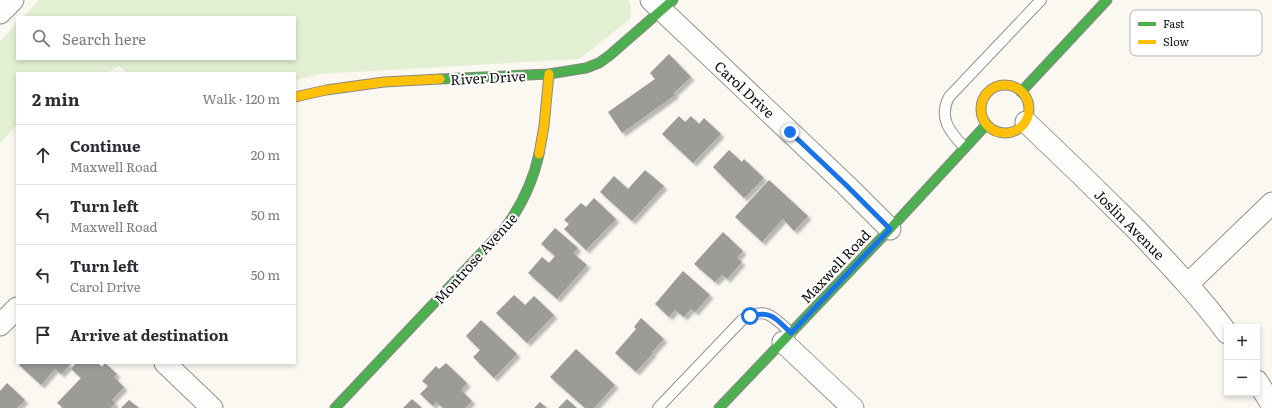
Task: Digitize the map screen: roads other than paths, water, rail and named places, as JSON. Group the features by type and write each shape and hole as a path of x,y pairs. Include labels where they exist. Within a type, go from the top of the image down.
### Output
{"street":[{"path":"0,13 12,0"},
{"path":"1021,92 1107,0"},
{"name":"River Drive","path":"296,97 326,90 384,82 548,74 586,68 599,63 610,55 662,3"},
{"name":"Carol Drive","path":"662,3 890,229"},
{"name":"Montrose Avenue","path":"335,408 494,240 512,219 533,178 543,133 548,74"},
{"path":"1002,85 1012,86 1021,92 1027,100 1029,111 1026,122 1020,129 1007,134 997,132 989,128 983,120 980,110 982,100 988,91 1002,85"},
{"name":"Joslin Avenue","path":"1026,122 1113,206 1188,284 1224,329"},
{"name":"Maxwell Road","path":"719,408 890,229 964,147 986,125"},
{"path":"1188,284 1272,203"},
{"path":"0,326 16,309"},
{"path":"787,337 853,408"},
{"path":"166,364 212,408"},
{"path":"1260,386 1272,405"}],"lane":[{"path":"964,147 952,134 945,118 945,104 949,97 1040,0"},
{"path":"658,408 742,320 760,313 770,314 787,337"}]}
